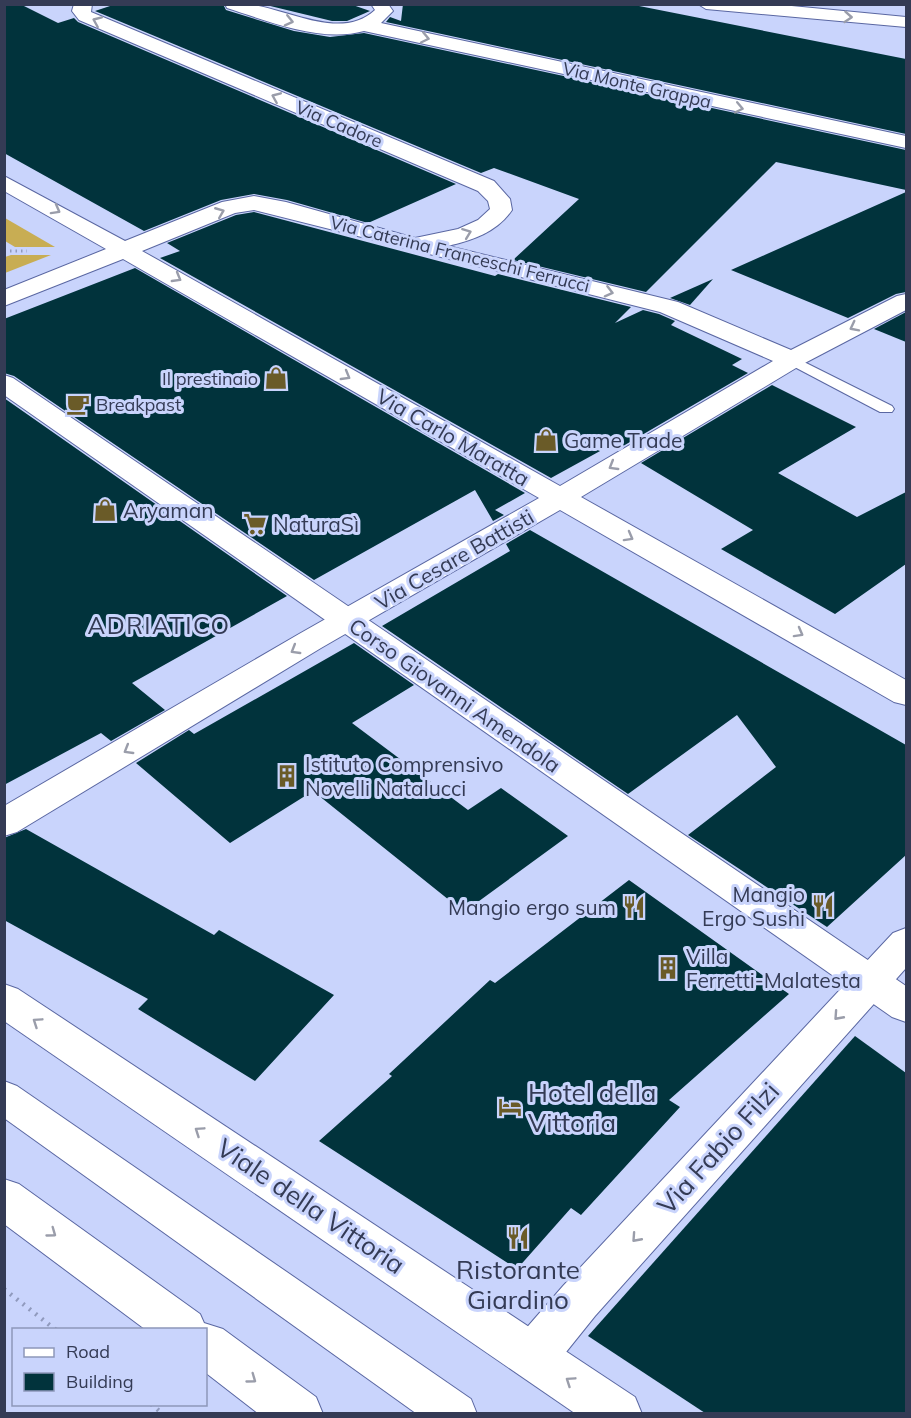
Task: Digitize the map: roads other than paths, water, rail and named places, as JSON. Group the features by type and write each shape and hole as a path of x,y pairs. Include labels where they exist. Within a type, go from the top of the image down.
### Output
{"street":[{"name":"Via Cadore","path":"83,4 81,11 85,16 486,186 499,199 501,210 494,220 474,231 458,237 409,243"},
{"path":"233,4 301,24 336,28 368,26 380,18 384,11 379,4"},
{"path":"706,4 901,19"},
{"name":"Via Monte Grappa","path":"368,26 906,142"},
{"name":"Via Carlo Maratta","path":"4,182 126,249 906,694"},
{"name":"Via Caterina Franceschi Ferrucci","path":"4,299 230,207 254,203 278,207 409,243 669,307 792,360"},
{"name":"Via Cesare Battisti","path":"4,824 346,620 560,498 792,360 906,301"},
{"name":"Corso Giovanni Amendola","path":"4,383 906,1006"},
{"name":"Via Fabio Filzi","path":"533,1356 586,1292 906,943"},
{"name":"Viale della Vittoria","path":"4,1000 618,1413"},
{"path":"4,1097 455,1413"},
{"path":"4,1198 183,1328"},
{"path":"207,1346 299,1413"}],"lane":[{"path":"792,360 886,409"}],"place":[{"name":"Il prestinaio","path":"276,378"},
{"name":"Breakpast","path":"78,404"},
{"name":"Game Trade","path":"546,440"},
{"name":"Aryaman","path":"105,510"},
{"name":"NaturaSì","path":"255,524"},
{"name":"Istituto Comprensivo Novelli Natalucci","path":"287,776"},
{"name":"Mangio Ergo Sushi","path":"823,906"},
{"name":"Mangio ergo sum","path":"634,907"},
{"name":"Villa Ferretti-Malatesta","path":"668,968"},
{"name":"Hotel della Vittoria","path":"510,1107"},
{"name":"Ristorante Giardino","path":"518,1238"}],"district":[{"name":"ADRIATICO","path":"159,625"}]}
